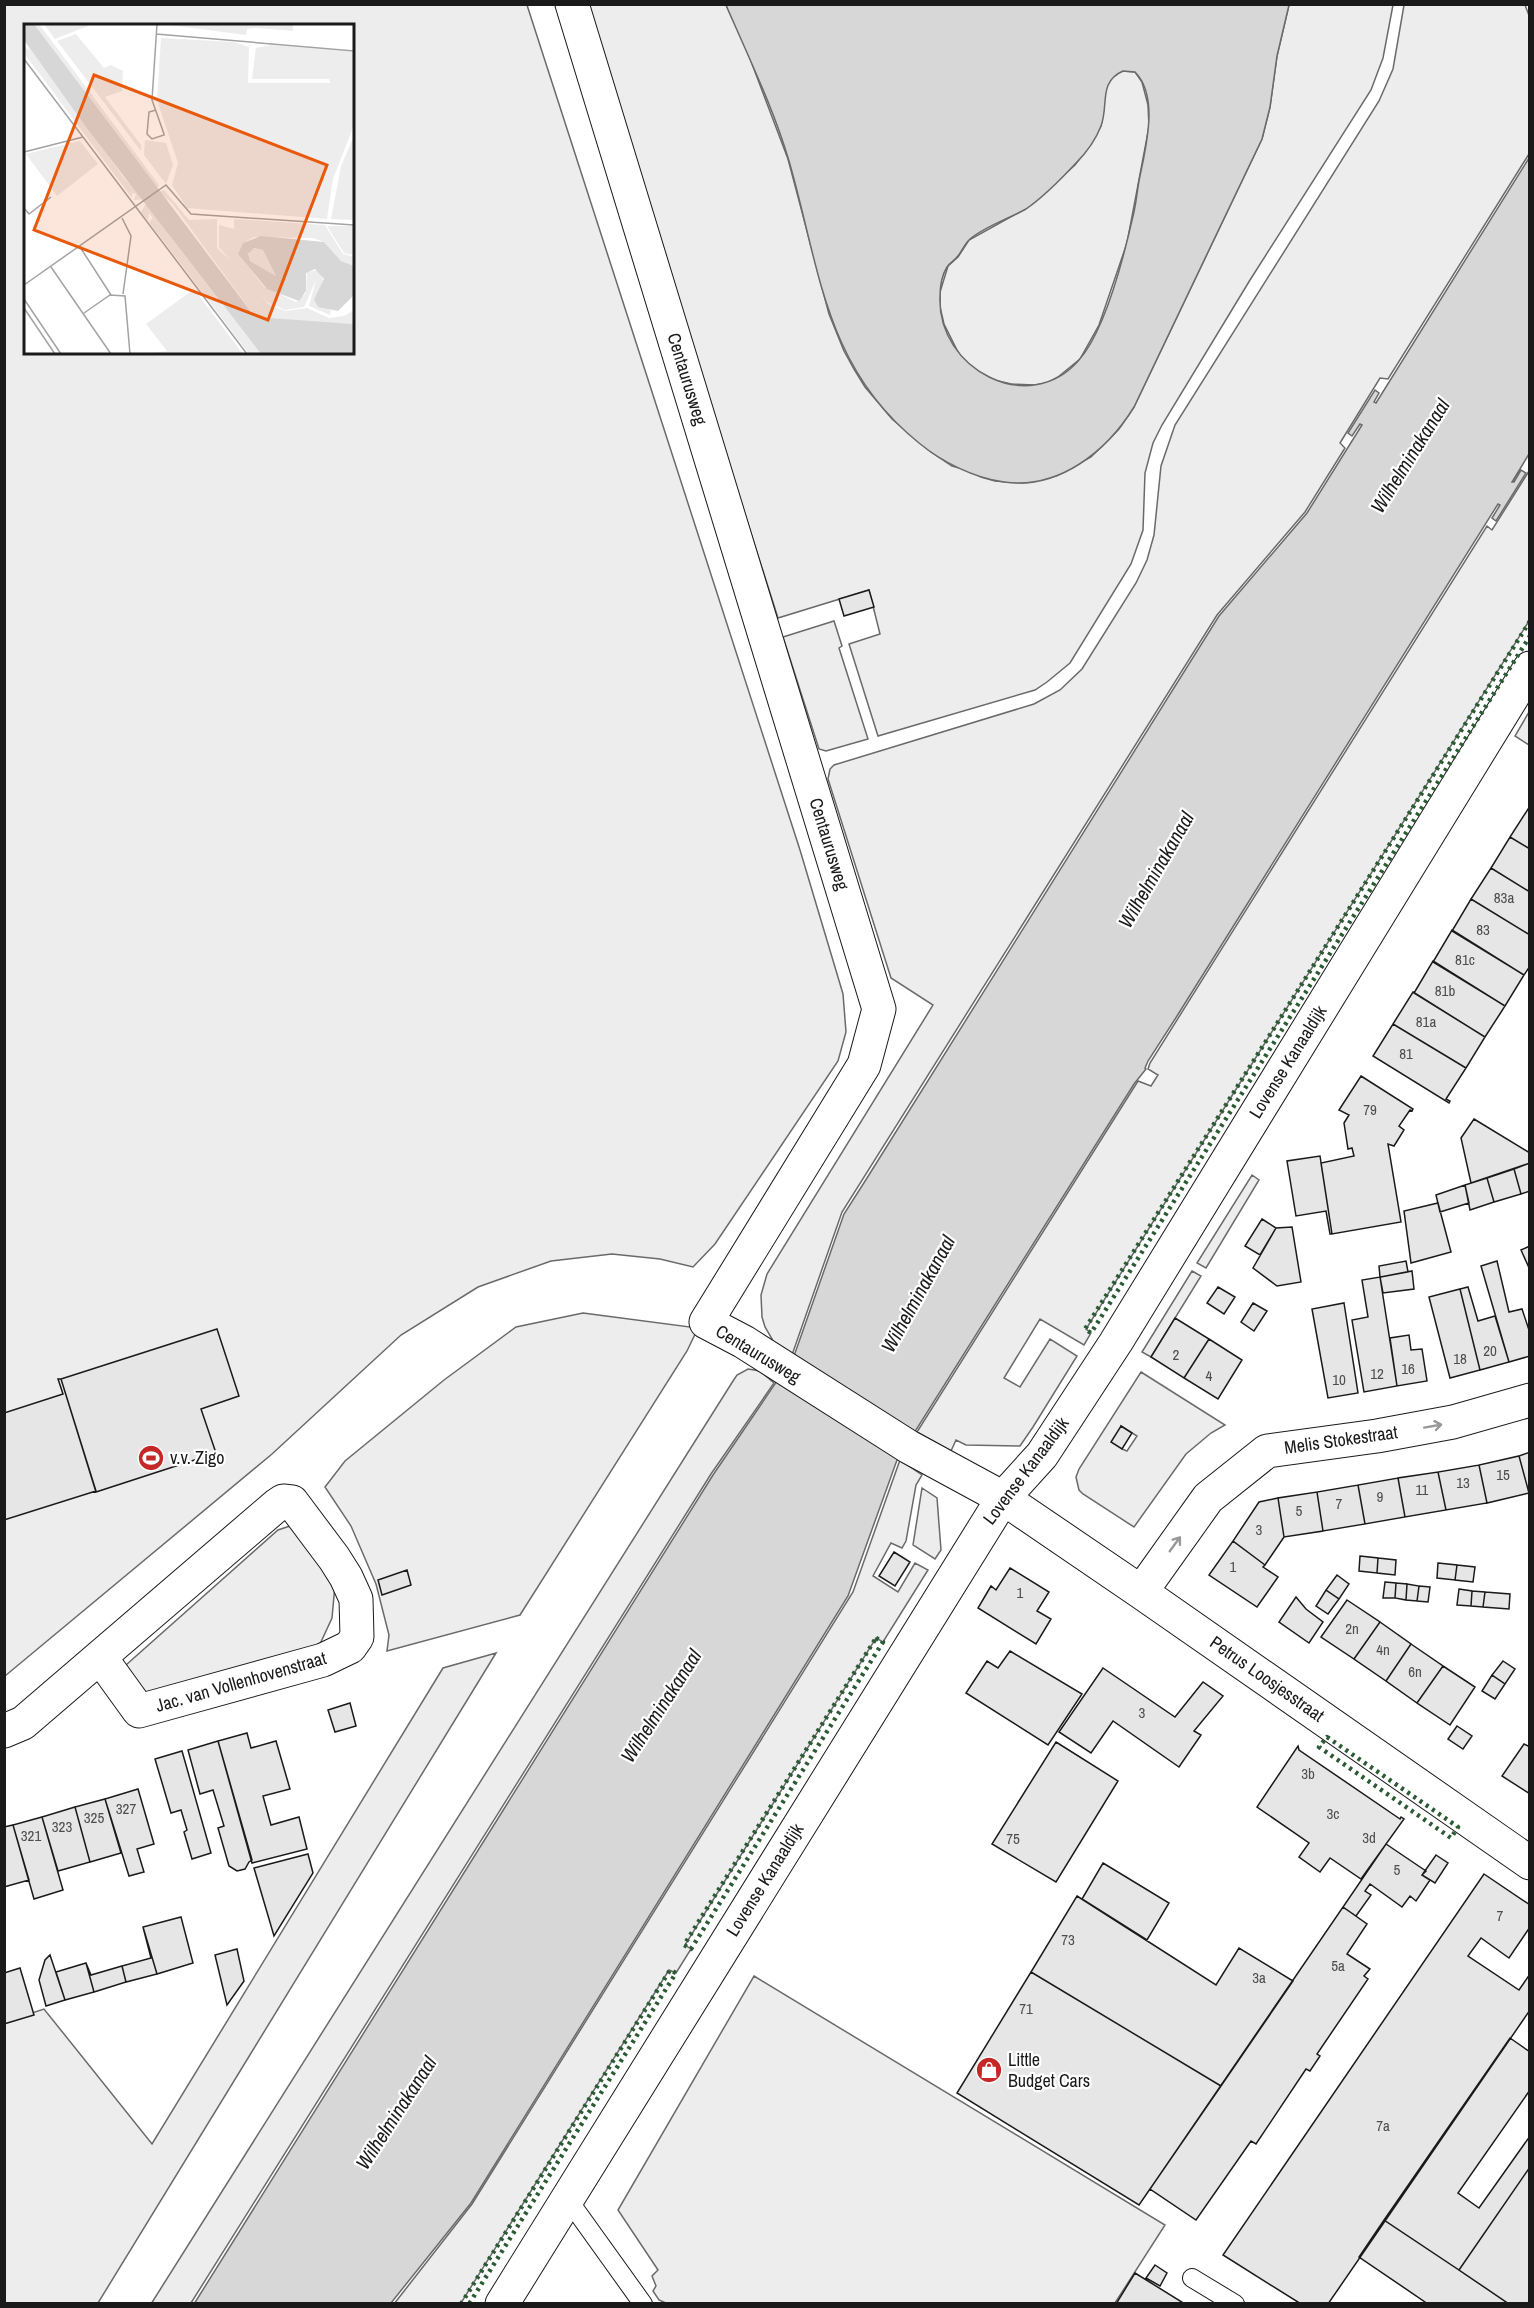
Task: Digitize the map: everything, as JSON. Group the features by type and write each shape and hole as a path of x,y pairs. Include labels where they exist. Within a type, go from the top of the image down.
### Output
{"street":[{"name":"Centaurusweg","path":"572,4 879,1009 864,1065 705,1322 744,1342 909,1447 1003,1498"},
{"name":"Lovense Kanaaldijk","path":"502,2304 1003,1498 1042,1455 1116,1342 1530,668"},
{"name":"Melis Stokestraat","path":"1141,1592 1208,1498 1267,1451 1377,1436 1453,1422 1530,1400"},
{"name":"Petrus Loosjesstraat","path":"1003,1498 1529,1861"},
{"name":"Jac. van Vollenhovenstraat","path":"4,1731 23,1723 277,1505 283,1501 292,1502 312,1527 346,1576 356,1599 357,1637 350,1647 337,1655 139,1711 100,1657"}],"lane":[{"path":"567,2198 643,2304"},
{"path":"1192,2278 1235,2304"}],"shaded area":[{"path":"4,5 527,5 800,850 843,994 846,1032 838,1061 715,1244 693,1267 660,1259 612,1254 551,1261 478,1287 401,1335 272,1454 5,1676"},
{"path":"583,5 726,5 746,48 788,159 829,314 844,351 865,387 892,419 931,452 952,466 995,481 1022,483 1056,476 1091,457 1119,429 1134,407 1262,139 1289,5 1393,5 1383,58 1371,90 1250,280 1153,443 1145,473 1143,530 1131,564 1070,663 1047,682 1035,690 878,736 849,644 880,634 869,590 778,618"},
{"path":"1404,5 1525,5 1530,18 1529,154 1388,379 1380,378 1340,443 1345,448 1305,512 1217,615 842,1212 792,1355 776,1346 765,1327 761,1295 767,1274 933,1005 891,978 828,779 830,769 834,765 1034,704 1060,690 1082,669 1136,583 1147,560 1154,535 1161,466 1175,425 1379,101 1393,69"},
{"path":"1123,71 1135,72 1142,82 1148,105 1149,127 1127,243 1099,325 1080,359 1047,383 1011,384 994,380 969,366 959,354 944,324 940,307 940,292 948,266 958,257 969,240 1027,208 1075,165 1101,126 1103,100 1108,83 1115,74"},
{"path":"1529,471 1529,621 1086,1329 1091,1333 1084,1345 1040,1319 1004,1378 1020,1387 1050,1339 1077,1356 1033,1427 1020,1446 966,1445 956,1440 951,1451 917,1432 1138,1081 1151,1086 1158,1075 1148,1069 1150,1063 1487,526 1492,530"},
{"path":"834,621 842,646 839,648 868,739 826,751 819,749 783,637"},
{"path":"1529,712 1529,745 1515,736"},
{"path":"1252,1175 1259,1180 1206,1268 1197,1263"},
{"path":"1192,1271 1201,1276 1151,1357 1142,1352"},
{"path":"583,1313 698,1328 687,1351 520,1615 387,1651 389,1635 376,1584 351,1526 325,1487 345,1461 444,1380 516,1327"},
{"path":"748,1369 760,1371 774,1383 711,1474 191,2303 151,2304 733,1381 737,1375"},
{"path":"1141,1372 1225,1425 1211,1433 1186,1454 1134,1527 1079,1490 1076,1477","holes":["1121,1426 1137,1436 1127,1451 1122,1449"]},
{"path":"900,1460 922,1475 916,1485 906,1541 902,1548 891,1543 873,1576 898,1592 915,1563 928,1570 883,1642 876,1638 685,1945 691,1949 676,1973 669,1970 461,2303 394,2304 472,2204 853,1592"},
{"path":"922,1488 937,1498 941,1550 935,1559 913,1545"},
{"path":"290,1526 335,1585 332,1618 320,1644 152,1696 130,1682 126,1665 278,1530"},
{"path":"496,1653 98,2303 5,2303 4,2022 44,2009 152,2144 443,1668"},
{"path":"754,1976 1165,2225 1115,2303 668,2304 659,2300 653,2291 656,2286 652,2276 658,2270 618,2210"}],"water":[{"path":"726,5 1289,5 1262,139 1134,407 1123,423 1096,452 1080,464 1044,480 1024,483 993,480 970,473 938,457 919,443 887,413 863,382 844,349 830,314 783,141","holes":["1123,71 1135,72 1143,83 1147,95 1149,109 1147,139 1125,251 1098,330 1079,360 1059,377 1036,385 1012,385 990,377 969,364 953,345 943,323 940,293 945,270 976,234 1026,209 1071,169 1094,141 1099,131 1110,81"]},
{"name":"Wilhelminakanaal","path":"1529,158 1529,454 1512,482 1521,470 1526,473 1496,521 1492,518 1500,505 1498,504 1148,1061 1146,1069 1134,1084 897,1460 848,1596 471,2203 391,2303 194,2304 713,1475 794,1356 844,1214 1219,616 1307,513 1362,425 1360,424 1352,436 1348,433 1375,390 1379,393 1374,402 1376,403"}],"building":[{"path":"869,590 874,607 844,616 839,599"},
{"path":"1530,806 1530,849 1510,837"},
{"path":"1510,837 1530,849 1530,892 1491,868"},
{"path":"1491,868 1530,892 1530,935 1471,899"},
{"path":"1471,899 1530,935 1530,966 1524,975 1452,931"},
{"path":"1452,930 1524,975 1505,1006 1433,962"},
{"path":"1433,961 1505,1006 1485,1037 1414,993"},
{"path":"1413,992 1485,1037 1466,1068 1393,1024"},
{"path":"1393,1024 1466,1068 1446,1099 1450,1101 1449,1103 1373,1056"},
{"path":"1361,1076 1413,1109 1399,1126 1404,1130 1394,1146 1388,1144 1401,1222 1332,1234 1321,1163 1354,1156 1352,1148 1348,1149 1344,1123 1349,1115 1339,1110"},
{"path":"1474,1119 1530,1153 1530,1163 1471,1183 1461,1138"},
{"path":"1320,1156 1332,1234 1330,1234 1326,1211 1296,1216 1287,1161"},
{"path":"1530,1163 1530,1191 1521,1194 1514,1169"},
{"path":"1514,1169 1521,1194 1494,1202 1487,1178"},
{"path":"1487,1178 1494,1202 1470,1210 1465,1185"},
{"path":"1465,1185 1469,1203 1440,1212 1436,1195"},
{"path":"1438,1203 1451,1252 1411,1263 1404,1211"},
{"path":"1262,1219 1276,1228 1260,1255 1245,1246"},
{"path":"1292,1227 1301,1282 1277,1286 1253,1268 1276,1228"},
{"path":"1530,1246 1530,1270 1521,1250"},
{"path":"1406,1261 1408,1272 1380,1277 1379,1266"},
{"path":"1497,1261 1509,1312 1522,1309 1530,1333 1530,1356 1509,1362 1481,1266"},
{"path":"1412,1271 1414,1289 1383,1293 1380,1277"},
{"path":"1380,1277 1397,1386 1364,1392 1352,1320 1368,1317 1362,1280"},
{"path":"1218,1287 1235,1297 1224,1314 1207,1303"},
{"path":"1468,1287 1478,1321 1495,1316 1509,1362 1480,1370 1460,1289"},
{"path":"1460,1289 1480,1370 1450,1378 1429,1297"},
{"path":"1253,1303 1267,1311 1254,1331 1241,1322"},
{"path":"1344,1303 1358,1393 1328,1398 1312,1309"},
{"path":"1175,1318 1209,1339 1184,1378 1151,1357"},
{"path":"217,1329 239,1396 201,1409 216,1453 96,1492 61,1379"},
{"path":"1409,1335 1411,1350 1422,1349 1427,1381 1397,1386 1390,1338"},
{"path":"1209,1339 1242,1360 1218,1399 1184,1378"},
{"path":"58,1379 61,1379 96,1491 4,1520 4,1413 63,1394"},
{"path":"1121,1426 1132,1433 1122,1449 1111,1442"},
{"path":"1530,1452 1530,1493 1529,1493 1519,1456"},
{"path":"1519,1456 1529,1493 1487,1503 1479,1465"},
{"path":"1479,1465 1487,1503 1446,1510 1438,1472"},
{"path":"1438,1472 1446,1510 1405,1517 1398,1478"},
{"path":"1398,1478 1405,1517 1365,1524 1358,1485"},
{"path":"1358,1485 1365,1524 1323,1531 1317,1492"},
{"path":"1317,1492 1323,1531 1284,1537 1278,1498"},
{"path":"1278,1498 1284,1537 1265,1565 1233,1541 1259,1502"},
{"path":"1233,1541 1278,1577 1257,1607 1209,1575"},
{"path":"894,1552 910,1562 895,1586 879,1576"},
{"path":"1360,1556 1378,1558 1377,1573 1359,1571"},
{"path":"1378,1558 1396,1560 1395,1575 1377,1573"},
{"path":"1438,1563 1457,1565 1455,1580 1437,1578"},
{"path":"1457,1565 1475,1567 1473,1582 1455,1580"},
{"path":"1010,1568 1049,1592 1037,1611 1051,1619 1036,1644 978,1608 991,1586 996,1590"},
{"path":"407,1570 411,1585 382,1595 378,1580"},
{"path":"1337,1575 1349,1584 1339,1599 1326,1590"},
{"path":"1385,1582 1396,1583 1395,1598 1383,1598"},
{"path":"1396,1583 1407,1584 1406,1600 1395,1598"},
{"path":"1407,1584 1419,1586 1417,1601 1406,1600"},
{"path":"1419,1586 1430,1587 1428,1602 1417,1601"},
{"path":"1459,1589 1472,1591 1471,1606 1457,1605"},
{"path":"1326,1590 1339,1599 1328,1614 1316,1606"},
{"path":"1472,1591 1485,1592 1483,1607 1471,1606"},
{"path":"1485,1592 1510,1594 1509,1609 1483,1607"},
{"path":"1296,1597 1306,1609 1323,1622 1309,1643 1279,1622"},
{"path":"1347,1600 1380,1622 1354,1659 1321,1637"},
{"path":"1380,1622 1411,1644 1386,1681 1354,1659"},
{"path":"1411,1644 1443,1666 1417,1703 1386,1681"},
{"path":"1010,1651 1082,1694 1048,1745 966,1693 987,1661 998,1668"},
{"path":"1503,1661 1515,1669 1505,1684 1492,1675"},
{"path":"1443,1666 1475,1687 1450,1725 1417,1703"},
{"path":"1103,1668 1175,1717 1203,1682 1223,1696 1194,1731 1201,1735 1179,1767 1113,1721 1091,1753 1059,1732"},
{"path":"1492,1675 1505,1684 1495,1699 1482,1691"},
{"path":"350,1703 356,1726 335,1732 328,1710"},
{"path":"1457,1726 1472,1736 1463,1749 1448,1739"},
{"path":"247,1733 251,1748 276,1741 290,1789 263,1796 271,1825 299,1817 307,1849 252,1863 218,1741"},
{"path":"218,1741 252,1860 245,1869 237,1871 229,1866 218,1828 224,1826 213,1790 200,1794 188,1750"},
{"path":"1056,1742 1118,1781 1056,1882 992,1844"},
{"path":"1524,1744 1530,1747 1530,1794 1502,1776"},
{"path":"1298,1746 1299,1750 1400,1819 1401,1817 1404,1819 1361,1879 1330,1858 1320,1872 1299,1857 1309,1843 1257,1807"},
{"path":"182,1751 211,1853 192,1859 184,1832 187,1830 181,1810 171,1813 155,1759"},
{"path":"138,1789 154,1844 137,1849 144,1872 129,1876 105,1799"},
{"path":"105,1799 121,1853 90,1862 75,1807"},
{"path":"75,1807 90,1862 58,1871 42,1817"},
{"path":"42,1817 63,1890 34,1899 13,1825"},
{"path":"13,1825 29,1880 4,1887 4,1827"},
{"path":"1386,1844 1426,1871 1422,1875 1430,1880 1416,1901 1410,1896 1402,1907 1370,1884 1365,1891 1371,1895 1356,1916 1343,1907"},
{"path":"308,1854 313,1873 274,1936 254,1868"},
{"path":"1436,1855 1448,1863 1435,1883 1422,1875"},
{"path":"1103,1863 1169,1903 1147,1940 1082,1899"},
{"path":"1484,1874 1530,1905 1530,1927 1509,1958 1481,1938 1468,1956 1519,1990 1530,1974 1530,2010 1328,2304 1301,2304 1223,2255"},
{"path":"1077,1896 1216,1985 1239,1948 1293,1981 1221,2086 1031,1972"},
{"path":"1343,1907 1367,1924 1347,1954 1370,1969 1364,1976 1368,1979 1317,2054 1320,2056 1310,2071 1306,2069 1256,2144 1251,2141 1196,2220 1150,2189"},
{"path":"181,1917 193,1963 157,1974 143,1927"},
{"path":"143,1927 157,1974 126,1982 122,1966 151,1958"},
{"path":"237,1949 244,1981 227,2005 215,1955"},
{"path":"50,1955 65,2000 46,2006 39,1980 45,1960"},
{"path":"86,1963 94,1992 65,2000 56,1972"},
{"path":"86,1963 91,1975 122,1966 126,1982 94,1992"},
{"path":"20,1968 34,2015 4,2024 4,1973"},
{"path":"1031,1972 1221,2086 1139,2205 957,2093"},
{"path":"1510,2038 1530,2052 1530,2090 1458,2193 1479,2208 1530,2136 1530,2167 1459,2270 1384,2220"},
{"path":"1530,2167 1530,2304 1509,2304 1459,2270"},
{"path":"1384,2220 1509,2304 1428,2304 1359,2257"},
{"path":"1155,2265 1167,2273 1160,2286 1146,2278"},
{"path":"1135,2273 1185,2304 1116,2304"}],"hedge":[{"path":"1530,621 1085,1329 1091,1333 1530,636"},
{"path":"876,1638 883,1642 691,1949 684,1945 876,1638"},
{"path":"1327,1737 1458,1827 1451,1838 1319,1747 1327,1737"},
{"path":"461,2304 670,1970 676,1973 469,2304"}],"place":[{"name":"v.v. Zigo","path":"151,1458"},
{"name":"Little Budget Cars","path":"989,2070"}]}
